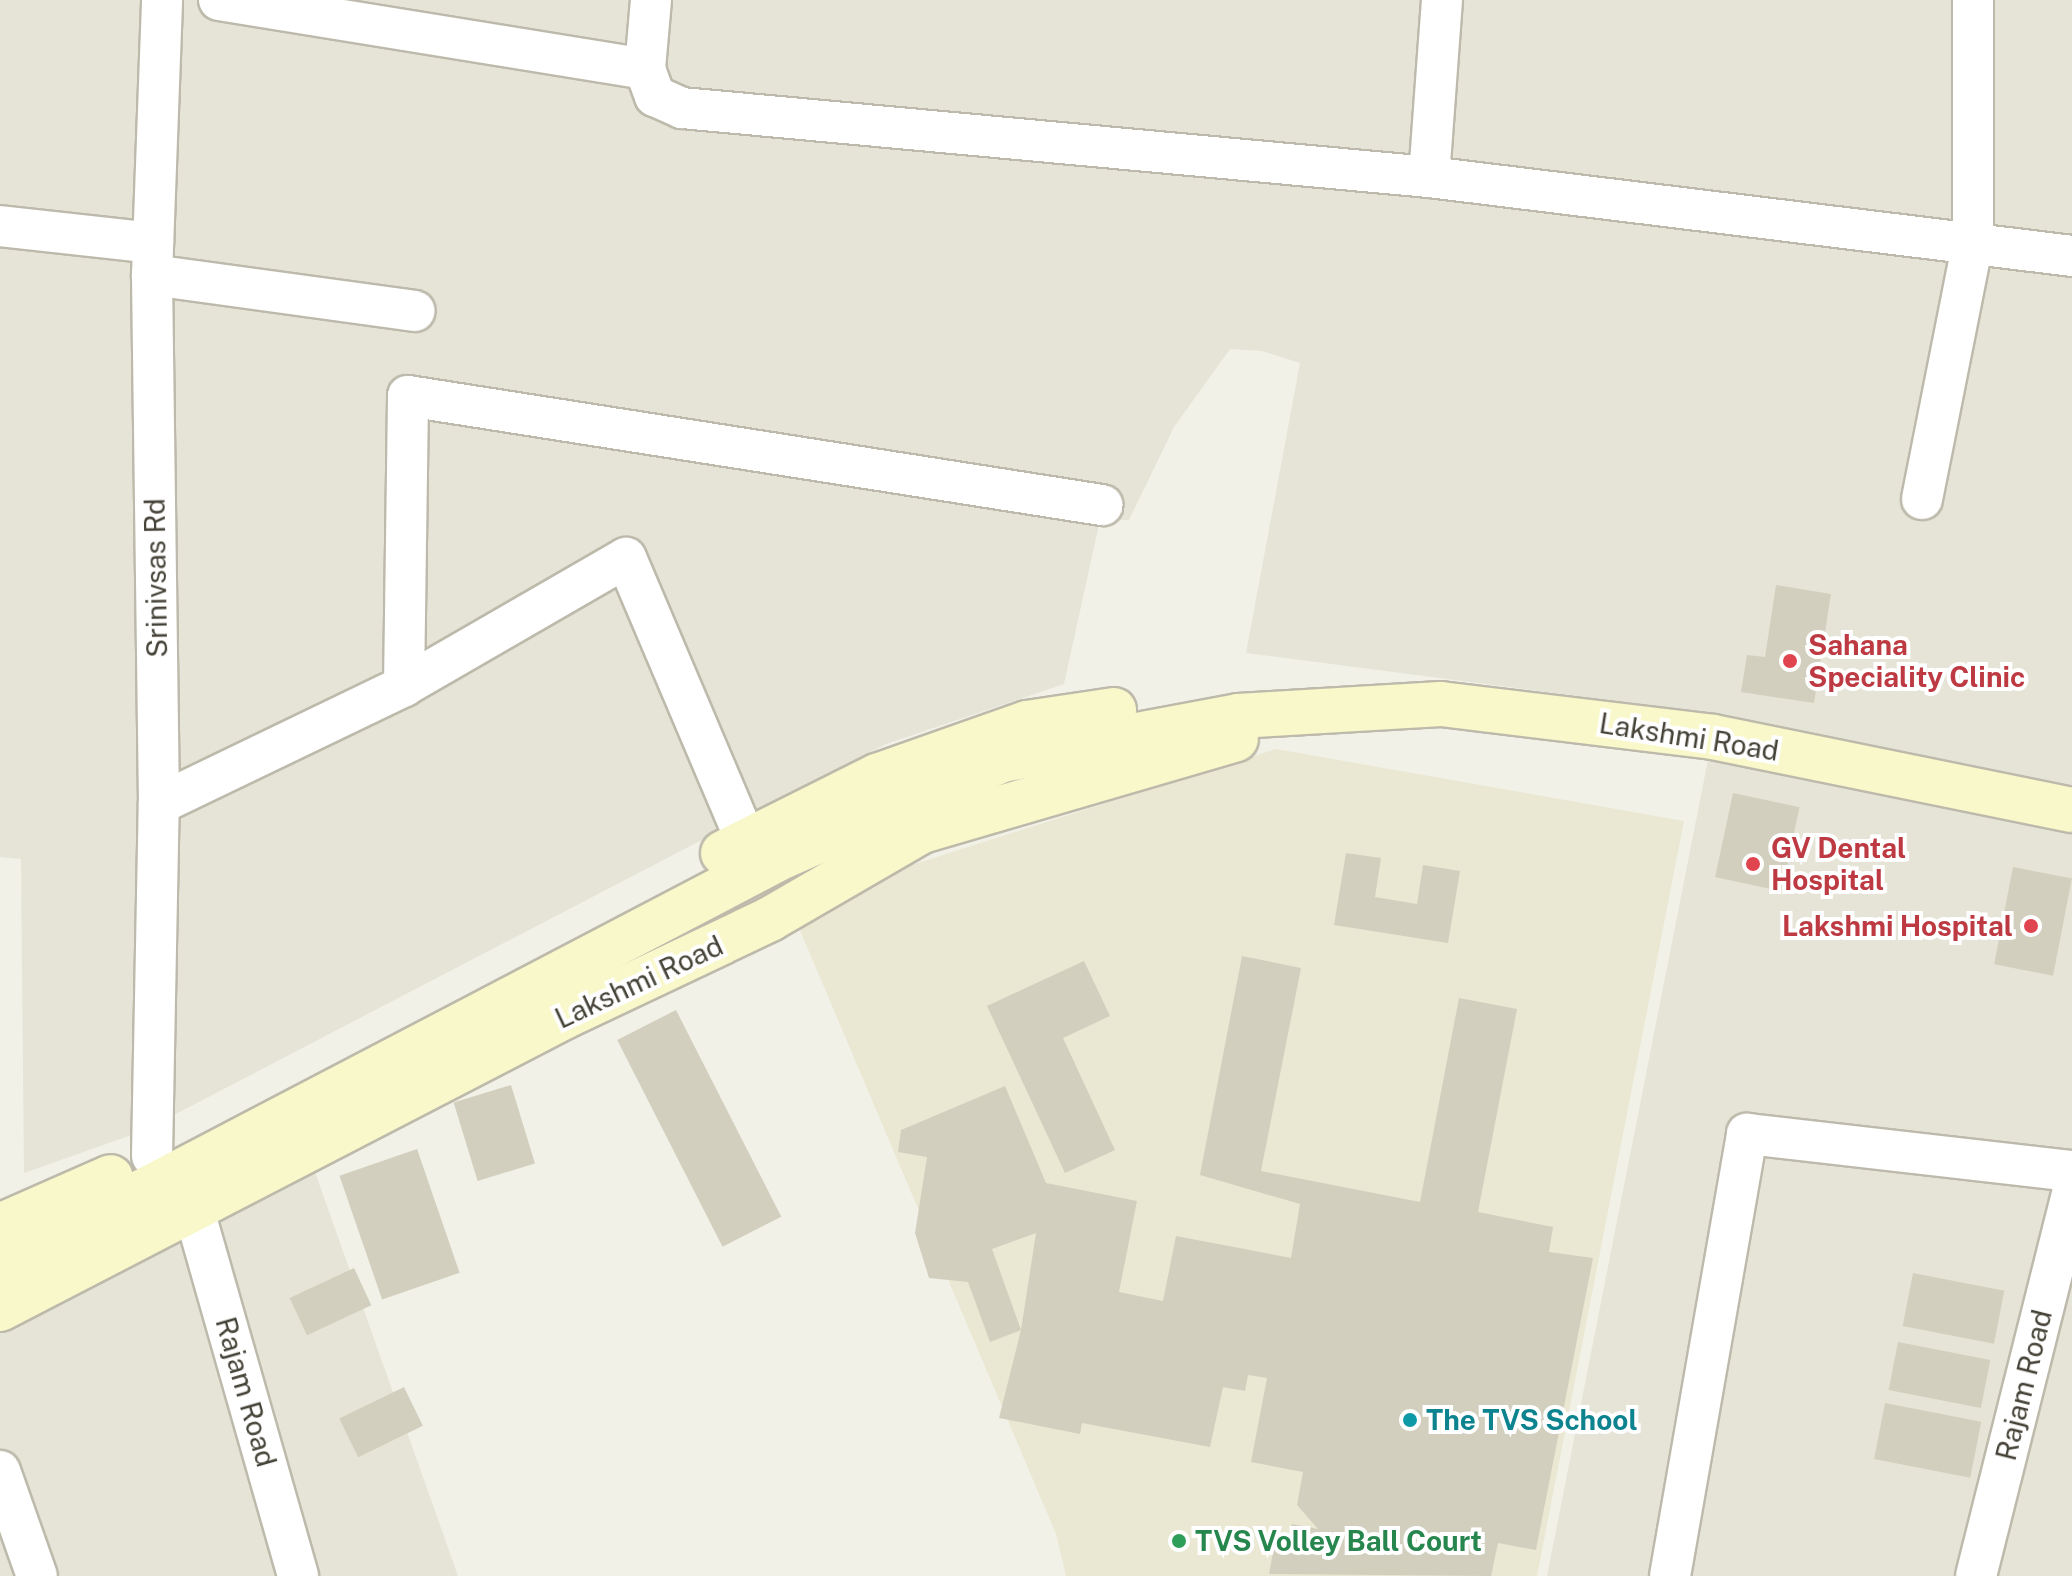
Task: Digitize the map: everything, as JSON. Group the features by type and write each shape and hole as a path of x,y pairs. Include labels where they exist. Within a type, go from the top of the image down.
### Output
{"street":[{"name":"Srinivsas Rd","path":"152,1156 159,804 152,259 162,0"},
{"path":"219,0 645,69"},
{"path":"651,0 645,69 655,96 682,108 1429,177 1973,241 2072,256"},
{"path":"1429,177 1442,0"},
{"path":"1922,499 1973,241 1973,0"},
{"path":"0,226 415,311"},
{"path":"404,686 408,396 1102,505"},
{"path":"0,1266 765,848 626,558 404,686 159,804"},
{"name":"Lakshmi Road","path":"0,1226 72,1198 765,848 1003,760 1238,716 1441,704 1713,737 2072,810"},
{"name":"Lakshmi Road","path":"0,1309 193,1207 770,919 922,831 1146,769 1301,712"},
{"path":"1670,1576 1747,1134 2072,1171"},
{"name":"Rajam Road","path":"1976,1576 2072,1194"},
{"name":"Rajam Road","path":"193,1207 298,1576"},
{"path":"0,1471 37,1576"}],"shaded area":[{"path":"0,0 2072,0 2072,1576 1547,1576 1717,714 1246,653 1300,363 1262,351 1230,349 1174,427 1129,520 1100,520 1064,684 886,744 143,1131 24,1173 21,859 0,857"},
{"path":"1276,749 1684,821 1537,1576 1066,1576 1056,1534 799,928 877,876"},
{"path":"304,1141 458,1576 0,1576 0,1308"}],"building":[{"path":"1776,585 1831,594 1814,703 1741,692 1747,655 1765,657"},
{"path":"1733,793 1800,807 1782,891 1715,877"},
{"path":"1346,853 1381,858 1375,897 1417,904 1423,865 1460,871 1448,943 1334,925"},
{"path":"2013,867 2072,878 2053,976 1994,964"},
{"path":"1242,956 1301,968 1261,1171 1420,1202 1459,998 1517,1009 1478,1212 1553,1227 1549,1252 1593,1258 1536,1550 1498,1543 1491,1576 1269,1574 1276,1536 1288,1539 1292,1524 1318,1529 1297,1505 1303,1472 1251,1462 1267,1378 1248,1375 1245,1391 1223,1387 1210,1447 1082,1423 1080,1434 999,1418 1021,1330 990,1342 968,1282 929,1278 915,1233 927,1157 898,1152 901,1130 1005,1086 1046,1183 1137,1201 1119,1292 1163,1301 1176,1236 1291,1258 1300,1204 1200,1175","holes":["1036,1233 1021,1330 992,1249"]},
{"path":"1084,961 1110,1016 1063,1038 1115,1150 1065,1173 987,1006"},
{"path":"676,1010 781,1217 723,1247 617,1040"},
{"path":"511,1085 535,1163 478,1181 454,1103"},
{"path":"417,1149 460,1273 382,1300 339,1176"},
{"path":"354,1268 371,1305 307,1335 290,1298"},
{"path":"1913,1273 2004,1291 1994,1344 1903,1326"},
{"path":"1898,1342 1990,1360 1981,1408 1889,1390"},
{"path":"404,1387 423,1426 358,1457 339,1419"},
{"path":"1885,1403 1981,1422 1970,1478 1874,1459"}],"place":[{"name":"Sahana Speciality Clinic","path":"1790,661"},
{"name":"GV Dental Hospital","path":"1753,864"},
{"name":"Lakshmi Hospital","path":"2031,926"},
{"name":"The TVS School","path":"1410,1420"},
{"name":"TVS Volley Ball Court","path":"1179,1541"}]}
